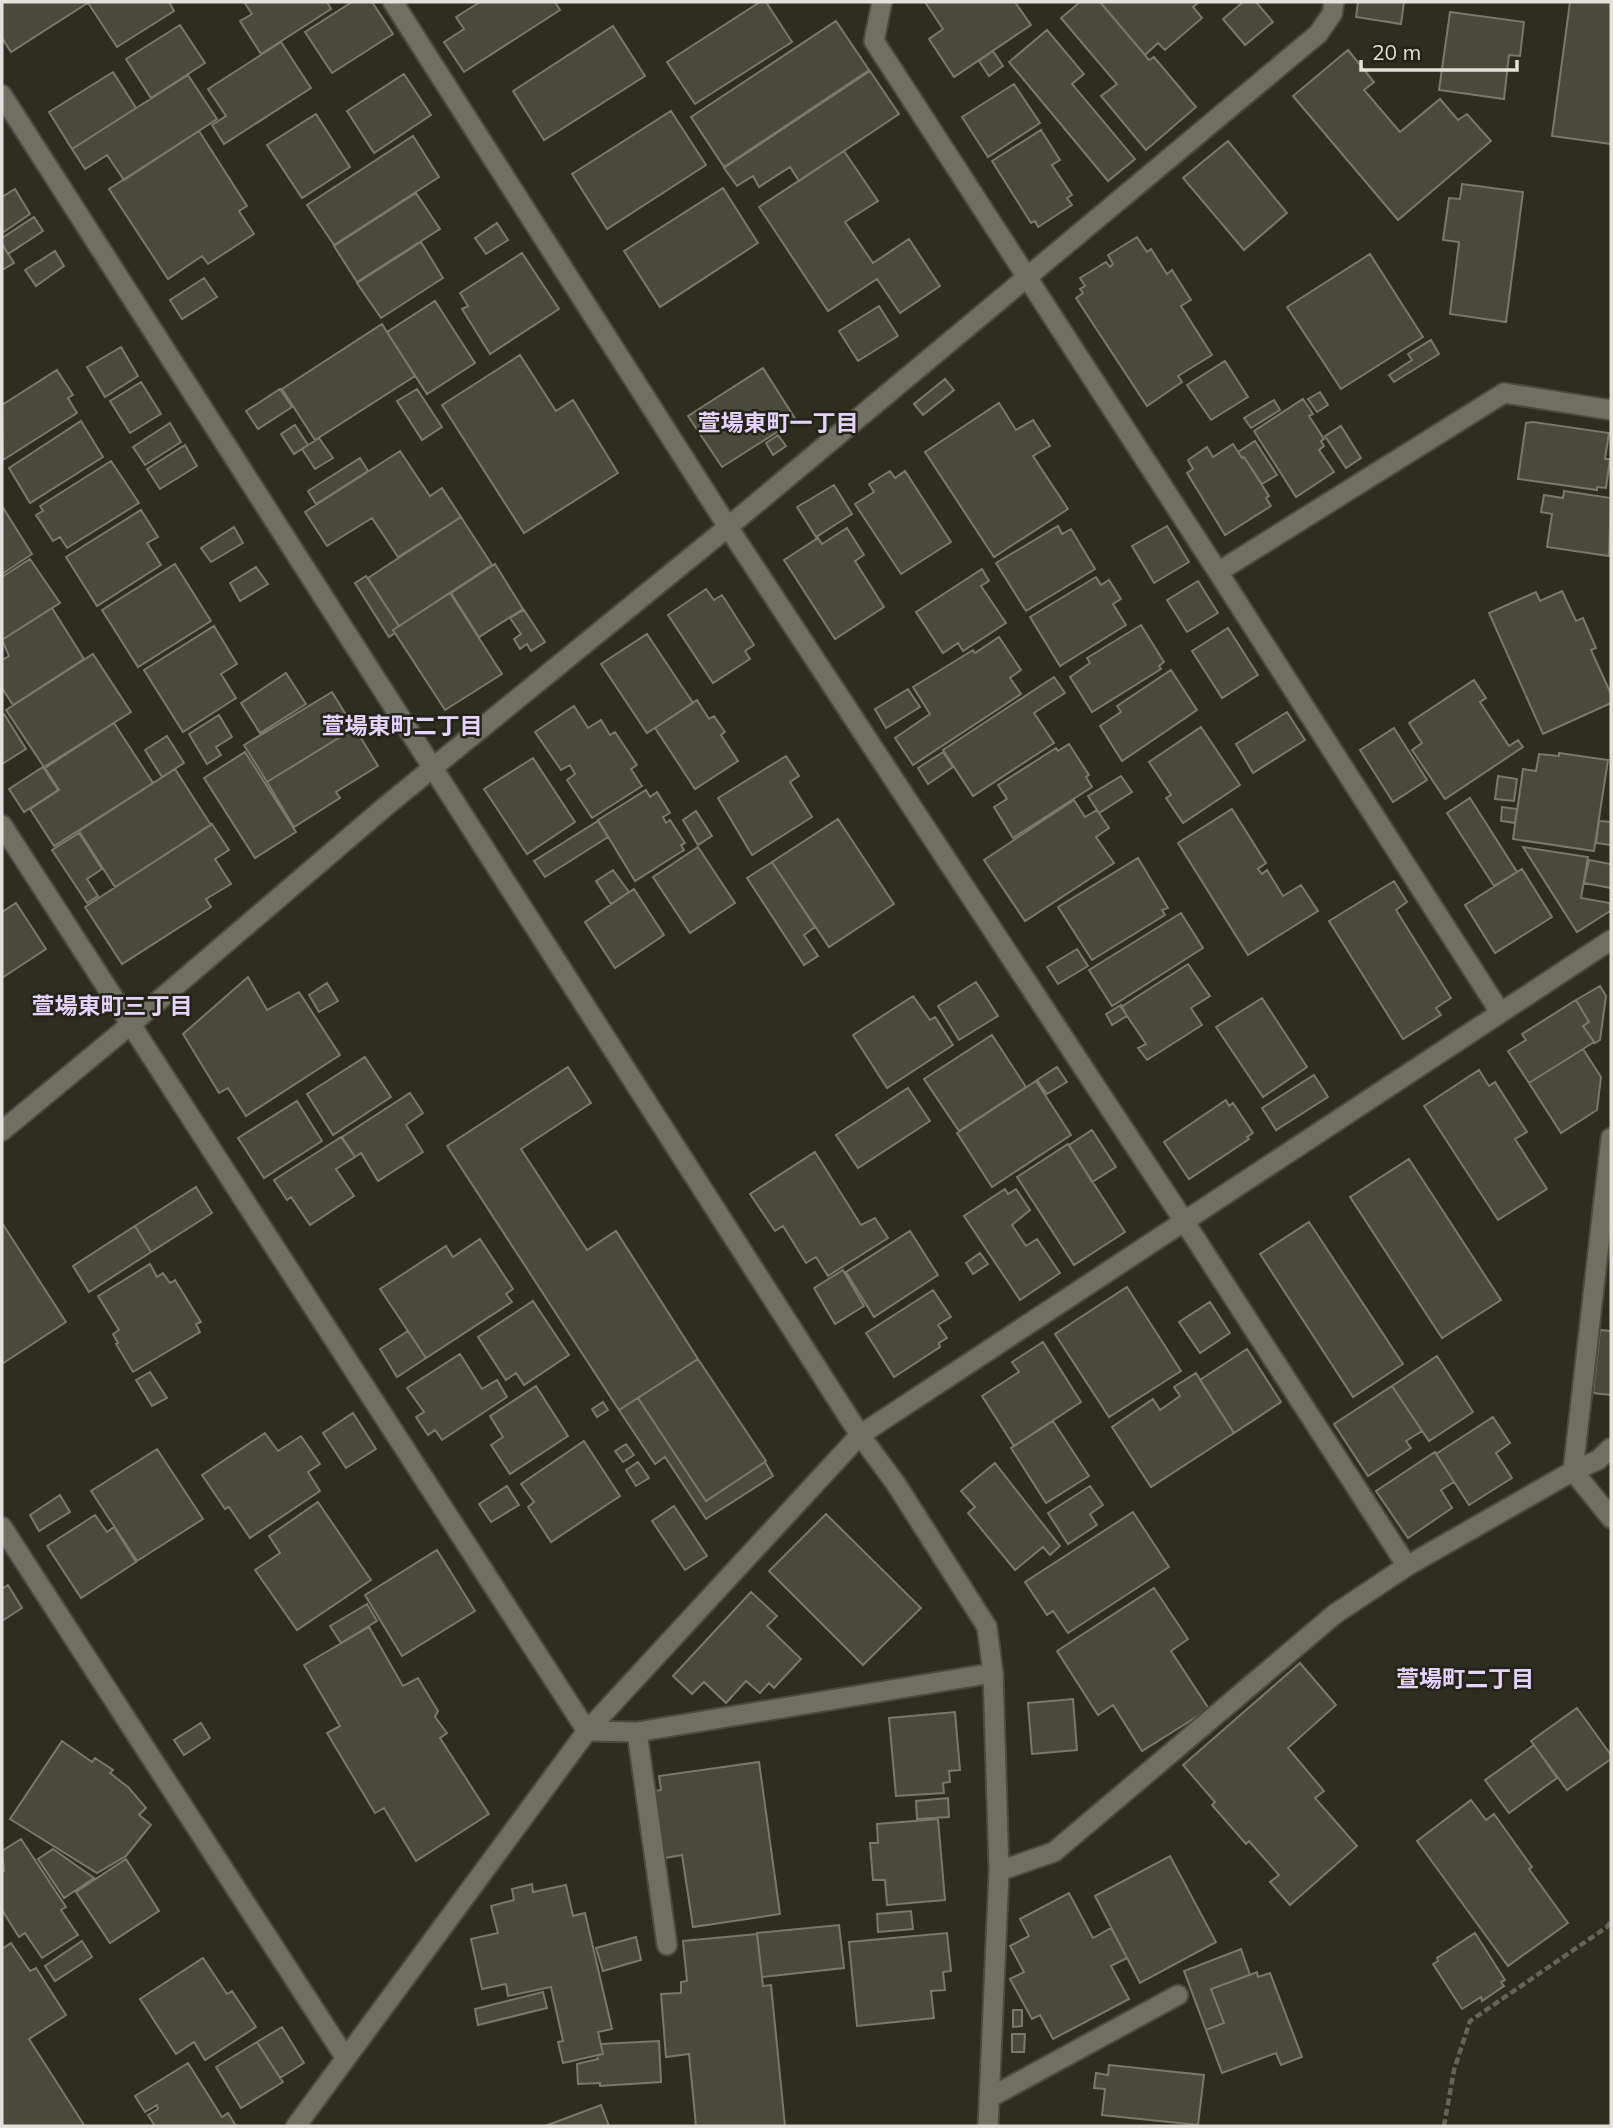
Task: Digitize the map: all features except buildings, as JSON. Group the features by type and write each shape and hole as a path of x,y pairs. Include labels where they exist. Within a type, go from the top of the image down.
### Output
{"street":[{"path":"393,2 728,527 1407,1566"},
{"path":"882,2 874,41 1500,1012"},
{"path":"2,1131 434,768 728,527 1318,34 1332,14 1334,2"},
{"path":"2,95 860,1435 896,1483 987,1628 993,1673 999,1871 988,2126"},
{"path":"1218,572 1504,393 1611,410"},
{"path":"2,825 587,1731"},
{"path":"296,2126 587,1731 860,1435 1611,940"},
{"path":"1611,1138 1573,1471 1611,1518"},
{"path":"999,1871 1054,1852 1335,1614 1407,1566 1573,1471 1598,1460 1611,1448"},
{"path":"2,1527 345,2057"},
{"path":"587,1731 637,1732 993,1673"},
{"path":"637,1732 667,1945"},
{"path":"989,2098 1178,1995"}],"path":[{"path":"1444,2126 1454,2070 1470,2021 1607,1927 1611,1921"}],"district":[{"name":"萱場東町一丁目","path":"778,423"},
{"name":"萱場東町二丁目","path":"402,726"},
{"name":"萱場東町三丁目","path":"112,1006"},
{"name":"萱場町二丁目","path":"1465,1679"}]}
